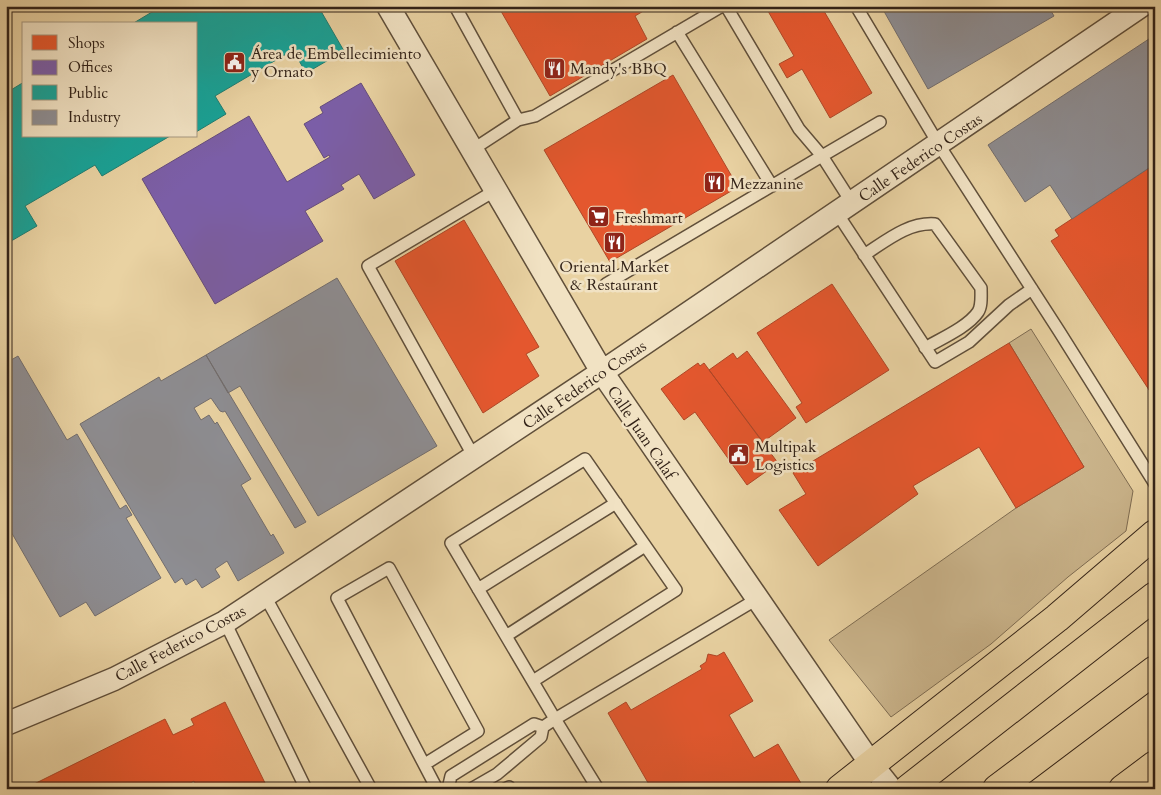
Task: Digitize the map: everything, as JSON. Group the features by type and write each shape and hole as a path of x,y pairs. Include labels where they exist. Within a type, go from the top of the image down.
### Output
{"highway":[{"path":"840,789 1058,618 1155,534"},
{"path":"908,789 982,729 1155,596"},
{"path":"1003,784 1155,670"},
{"path":"1123,789 1155,765"}],"street":[{"name":"Calle Juan Calaf","path":"388,6 602,372 871,764 892,789"},
{"name":"Calle Federico Costas","path":"6,724 114,678 225,622 602,372 939,145 1141,6"}],"lane":[{"path":"455,6 518,120"},
{"path":"472,150 518,120 535,116 722,6"},
{"path":"726,6 799,129 822,156 864,255 935,362 969,342 1009,305 1032,288"},
{"path":"856,6 939,145 1032,288 1155,484"},
{"path":"677,32 772,186"},
{"path":"606,284 880,122"},
{"path":"474,457 368,266 496,190"},
{"path":"864,255 908,228 925,223 935,224 981,288 979,311 969,322 925,348"},
{"path":"532,681 676,590 585,459 451,543 506,636 532,681 555,720 598,789"},
{"path":"478,589 616,503"},
{"path":"506,636 645,546"},
{"path":"425,764 478,731 389,568 337,598 437,789"},
{"path":"265,596 370,789"},
{"path":"449,789 451,776 534,724 543,727 757,599"},
{"path":"225,622 306,789"},
{"path":"471,789 505,768 515,757 542,737 543,727"},
{"path":"494,750 505,768"}],"shaded area":[{"path":"1031,329 1133,491 1126,531 1068,577 991,644 891,717 829,640 1016,508 1084,467 1009,343"}],"building: Shops":[{"path":"498,6 652,6 635,16 647,39 550,96"},
{"path":"765,6 821,6 872,93 830,118 802,69 787,78 779,64 794,56"},
{"path":"673,75 738,187 610,262 544,150"},
{"path":"1155,164 1155,399 1051,241 1059,236 1055,230"},
{"path":"464,220 539,347 526,354 539,376 483,413 395,261"},
{"path":"832,284 889,370 806,423 796,407 802,403 757,333"},
{"path":"1009,343 1084,467 1016,508 979,447 913,486 918,494 818,566 779,510 806,494 793,473"},
{"path":"747,351 796,418 763,442 709,370 733,353 737,359"},
{"path":"698,363 700,366 704,363 778,463 747,485 695,412 684,420 661,389"},
{"path":"724,652 753,701 729,715 754,758 778,744 802,785 796,789 649,789 651,788 608,713 626,702 631,710 702,669 700,666 706,662 708,654 717,656"},
{"path":"225,702 268,789 198,789 194,781 179,789 24,789 165,719 173,735 194,725 191,719"}],"building: Offices":[{"path":"361,83 415,175 374,199 359,174 341,185 344,189 305,211 323,241 215,304 142,179 249,116 287,182 330,157 329,155 324,158 304,124 323,113 320,107"}],"building: Public":[{"name":"Área de Embellecimiento y Ornato","path":"162,6 318,6 344,51 306,73 293,50 215,96 226,114 198,131 198,22 135,22"},
{"path":"22,83 22,138 167,138 102,176 95,165 25,206 37,226 6,244 6,224 10,222 6,217 6,93"}],"building: Industry":[{"path":"881,6 1048,6 1054,16 928,89"},
{"path":"1155,35 1155,164 1072,219 1050,185 1025,202 988,145"},
{"path":"337,278 437,446 318,516 240,386 228,393 206,355"},
{"path":"206,355 306,522 295,528 225,411 220,411 211,398 194,408 201,420 209,415 215,424 217,422 251,479 241,485 271,536 273,534 284,553 238,581 227,561 215,569 220,577 202,588 196,579 186,585 182,578 175,583 80,424 159,377 161,381"},
{"path":"18,356 67,440 77,434 120,509 126,505 132,515 126,518 161,578 95,616 86,602 60,617 6,523 6,363"}],"place":[{"name":"Área de Embellecimiento y Ornato","path":"235,62"},
{"name":"Mandy's BBQ","path":"554,68"},
{"name":"Mezzanine","path":"714,183"},
{"name":"Freshmart","path":"599,217"},
{"name":"Oriental Market & Restaurant","path":"614,242"},
{"name":"Multipak Logistics","path":"739,455"}]}
